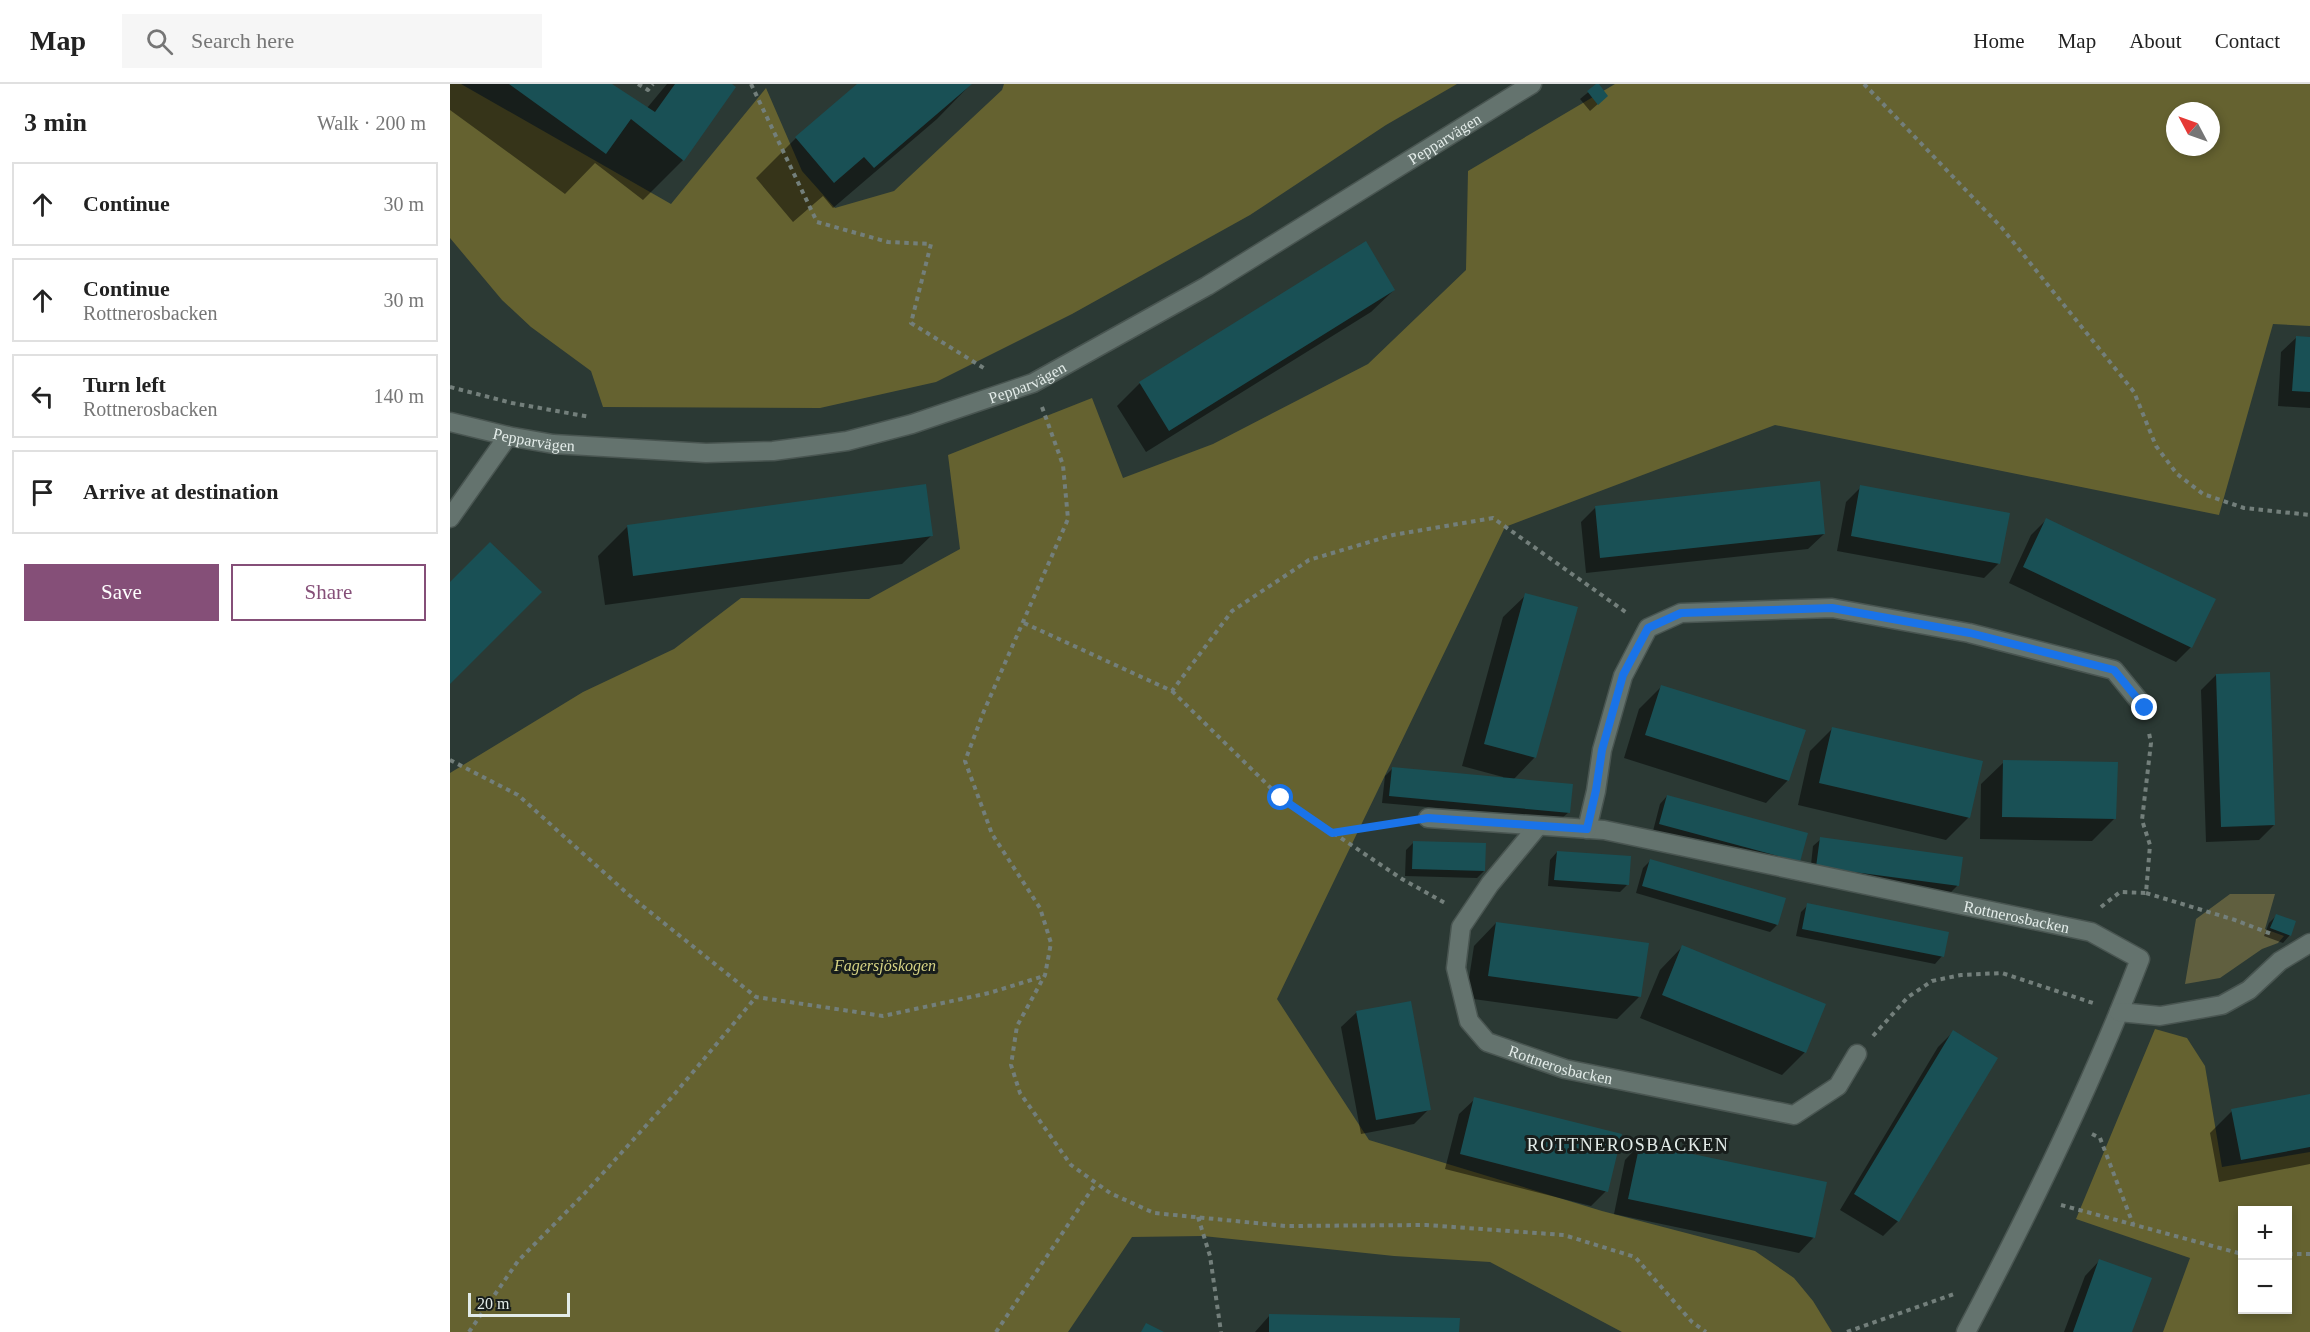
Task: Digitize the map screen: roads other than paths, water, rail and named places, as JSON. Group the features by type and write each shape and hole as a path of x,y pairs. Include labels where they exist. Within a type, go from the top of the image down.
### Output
{"street":[{"name":"Pepparvägen","path":"450,422 553,444 706,453 773,451 847,441 912,424 1033,383 1207,286 1533,84"},
{"path":"450,519 508,436"},
{"path":"1587,829 1602,750 1623,675 1648,628 1681,613 1832,608 1970,633 2114,670 2145,708"},
{"name":"Rottnerosbacken","path":"1428,818 1604,830 2091,932 2140,959 2120,1012 2035,1199 1966,1332"},
{"name":"Rottnerosbacken","path":"1538,826 1490,884 1461,927 1456,968 1469,1021 1486,1042 1565,1069 1794,1115 1838,1086 1857,1054"},
{"path":"2120,1012 2160,1016 2222,1005 2249,990 2280,961 2306,945"}],"district":[{"name":"ROTTNEROSBACKEN","path":"1628,1145"}],"park label":[{"name":"Fagersjöskogen","path":"885,965"}]}
